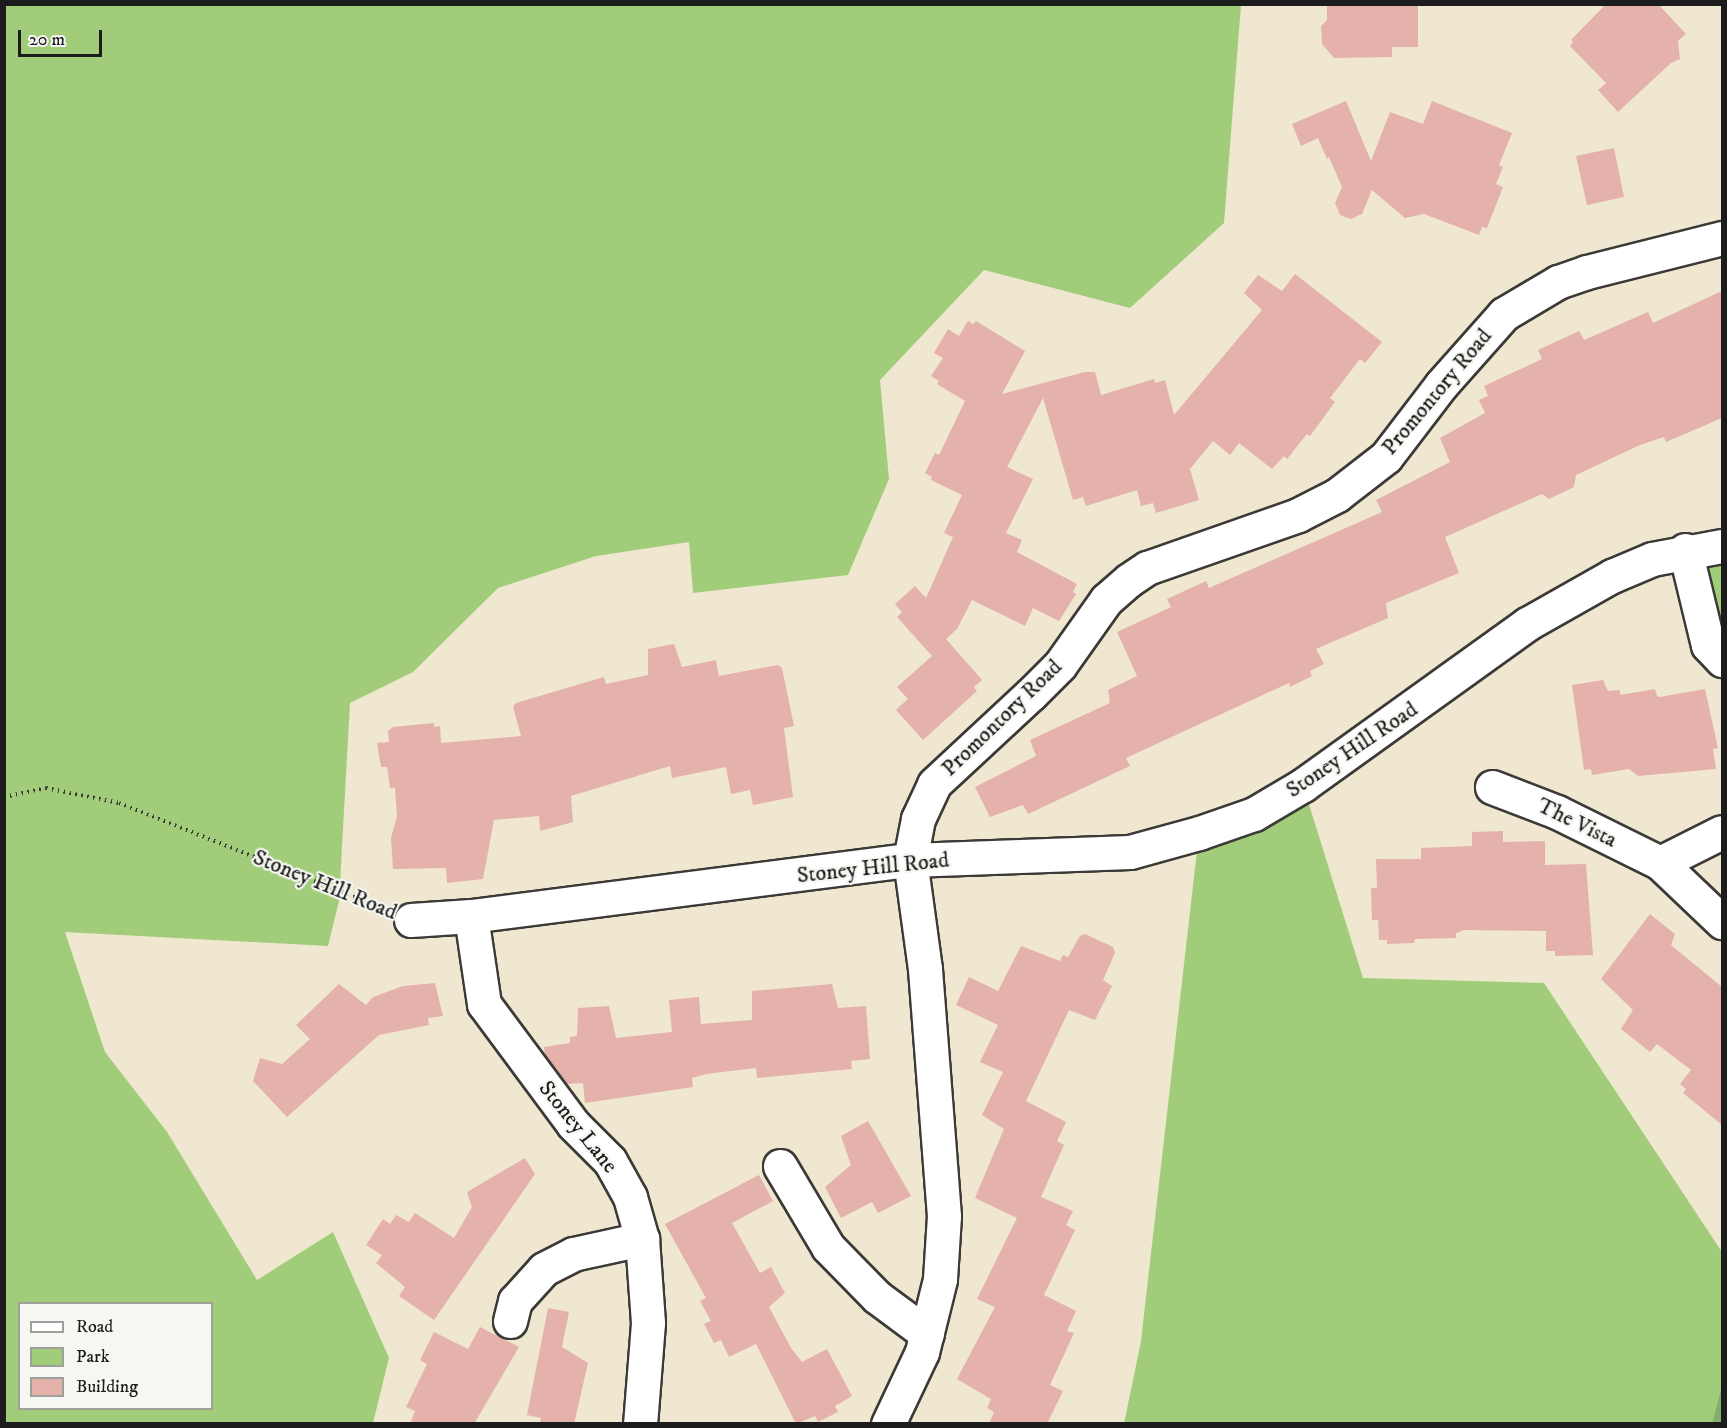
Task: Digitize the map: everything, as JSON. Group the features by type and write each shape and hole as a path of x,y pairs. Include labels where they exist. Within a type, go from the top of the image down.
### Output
{"street":[{"name":"Promontory Road","path":"888,1424 927,1334 940,1279 944,1216 925,969 910,860 918,819 934,784 1032,694 1060,665 1106,600 1129,580 1147,568 1298,515 1337,495 1386,457 1478,341 1504,314 1527,300 1587,272 1722,237"},
{"name":"Stoney Hill Road","path":"411,920 471,916 910,860 1130,852 1254,814 1346,757 1527,624 1612,576 1652,559 1685,550 1722,546"},
{"path":"1685,550 1708,645 1722,660"},
{"name":"The Vista","path":"1492,787 1557,812 1660,863 1722,922"},
{"path":"1660,863 1722,832"},
{"name":"Stoney Lane","path":"471,916 484,1004 573,1124 610,1161 630,1197 642,1239 648,1353 640,1424"},
{"path":"780,1167 828,1247 877,1297 927,1334"},
{"path":"510,1322 515,1301 544,1269 573,1254 642,1239"}],"path":[{"name":"Stoney Hill Road","path":"4,797 46,788 119,802 411,920"}],"green space":[{"path":"5,4 1241,5 1224,223 1130,308 984,270 880,380 889,479 848,575 693,593 689,542 596,556 498,588 413,672 350,703 339,901 328,946 65,932 105,1052 167,1132 257,1280 333,1232 389,1358 373,1423 5,1423"},
{"path":"1722,546 1722,660 1691,581"},
{"path":"1303,785 1363,978 1544,983 1722,1252 1722,1385 1712,1423 1124,1424 1141,1341 1199,833"},
{"path":"1722,1385 1722,1423 1712,1423"}],"building":[{"path":"1327,4 1418,6 1418,47 1392,47 1392,57 1334,58 1322,44 1321,26 1327,20"},
{"path":"1606,4 1658,4 1686,34 1678,41 1680,59 1671,63 1618,112 1598,90 1606,83 1570,46 1573,42 1571,40"},
{"path":"1346,101 1371,161 1390,112 1423,124 1432,101 1512,133 1499,165 1503,167 1496,184 1503,187 1487,228 1482,227 1479,235 1424,214 1405,218 1372,190 1362,214 1351,219 1340,215 1335,203 1342,187 1329,157 1327,159 1318,138 1301,146 1292,124"},
{"path":"1614,148 1624,197 1587,205 1576,156"},
{"path":"1295,274 1382,342 1365,363 1360,359 1330,398 1335,402 1310,436 1307,434 1287,459 1284,456 1272,469 1239,443 1230,455 1213,441 1190,469 1199,500 1156,513 1153,503 1141,506 1137,490 1086,506 1083,497 1073,500 1043,398 1007,467 1033,479 1006,533 1022,540 1017,552 1077,584 1073,592 1076,594 1059,621 1033,608 1025,626 972,600 957,629 946,639 982,680 974,687 977,691 923,740 896,710 908,699 897,687 932,656 897,617 902,612 895,604 915,586 926,598 953,537 944,533 962,495 931,480 932,477 925,473 935,453 939,455 965,401 937,384 939,381 931,376 943,358 934,353 948,329 959,336 968,321 973,324 976,321 1025,351 1002,394 1085,372 1095,372 1101,395 1154,379 1155,383 1165,380 1174,415 1262,310 1244,293 1258,275 1282,291"},
{"path":"1722,291 1722,418 1666,442 1664,437 1640,445 1576,475 1574,487 1549,499 1542,494 1445,537 1459,573 1386,603 1388,618 1316,649 1324,664 1310,671 1312,676 1290,687 1289,683 1126,758 1130,766 1028,814 1023,805 990,817 975,787 1036,756 1030,740 1110,703 1108,690 1137,676 1117,632 1171,607 1167,599 1206,581 1209,588 1382,512 1376,500 1450,462 1440,438 1485,413 1479,400 1488,396 1484,386 1542,359 1538,350 1579,331 1584,340 1648,312 1653,323"},
{"path":"674,644 682,667 716,660 719,676 778,665 782,668 794,726 784,728 793,797 753,805 750,790 731,794 726,767 672,778 670,766 571,796 573,822 540,831 539,816 494,820 483,879 447,883 446,868 393,869 391,838 397,816 395,788 390,788 387,767 381,767 377,743 389,742 388,731 393,727 434,723 434,727 440,726 441,743 521,736 513,707 516,703 604,677 606,684 648,675 648,649"},
{"path":"1603,680 1608,691 1620,690 1620,695 1655,689 1657,696 1660,697 1705,689 1718,748 1713,749 1716,769 1638,776 1629,769 1592,775 1591,769 1584,770 1572,685"},
{"path":"1503,831 1503,842 1545,841 1545,865 1586,864 1593,955 1555,956 1555,951 1546,951 1546,931 1464,930 1456,933 1456,938 1415,939 1414,943 1387,944 1387,940 1379,940 1378,920 1372,920 1371,888 1377,888 1376,859 1421,859 1421,848 1472,846 1472,832"},
{"path":"1650,914 1675,934 1671,945 1722,987 1722,1125 1683,1093 1686,1089 1680,1084 1691,1070 1657,1044 1650,1052 1621,1029 1633,1010 1601,979"},
{"path":"1085,934 1113,947 1115,953 1103,980 1112,986 1095,1020 1069,1010 1026,1101 1066,1122 1057,1141 1064,1145 1041,1197 1073,1211 1066,1225 1075,1230 1044,1295 1076,1311 1067,1331 1074,1333 1050,1385 1063,1391 1047,1424 989,1424 994,1412 987,1408 991,1399 957,1379 995,1307 977,1299 1017,1218 975,1198 1004,1129 982,1115 1003,1072 980,1062 998,1025 956,1005 969,977 998,991 1021,946 1060,961 1063,955 1068,957 1080,936"},
{"path":"435,983 443,1016 428,1018 429,1025 379,1035 287,1117 253,1081 260,1058 282,1064 310,1039 296,1025 339,984 366,1005 373,997 403,986"},
{"path":"832,984 838,1008 866,1006 870,1059 851,1061 852,1069 757,1078 756,1068 706,1074 692,1078 693,1087 585,1103 583,1083 567,1084 545,1055 544,1047 570,1043 570,1037 577,1036 578,1008 609,1006 616,1038 672,1032 669,1000 699,997 701,1024 752,1020 752,991"},
{"path":"868,1121 911,1196 878,1213 872,1202 841,1218 825,1187 851,1165 841,1136"},
{"path":"525,1158 535,1174 434,1320 399,1296 405,1287 376,1263 382,1255 366,1245 383,1219 390,1224 396,1215 409,1222 415,1213 454,1238 472,1207 467,1192"},
{"path":"759,1175 773,1201 732,1223 760,1273 771,1267 785,1293 769,1307 791,1348 802,1362 827,1349 852,1396 835,1406 838,1412 818,1422 815,1416 796,1424 756,1344 729,1357 721,1340 714,1343 704,1324 711,1321 700,1301 706,1298 665,1224"},
{"path":"548,1308 569,1312 562,1347 588,1363 574,1424 540,1424 541,1418 527,1415"},
{"path":"480,1327 519,1347 474,1424 410,1424 415,1411 406,1407 427,1364 420,1360 434,1332 468,1349"}]}
